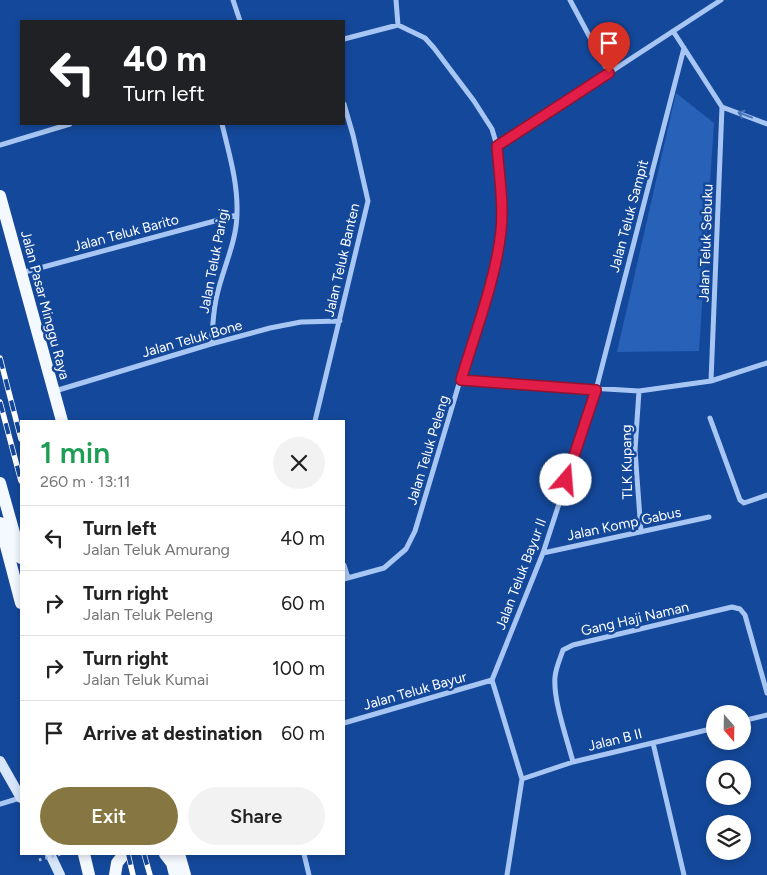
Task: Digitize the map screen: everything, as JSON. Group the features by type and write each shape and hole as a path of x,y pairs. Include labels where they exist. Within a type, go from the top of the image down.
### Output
{"main road":[{"name":"Jalan Pasar Minggu Raya","path":"0,196 62,420"},
{"path":"0,230 54,420"},
{"path":"0,482 20,554"},
{"path":"0,523 20,599"},
{"path":"84,855 89,875"},
{"path":"115,875 118,863 123,855"},
{"path":"166,855 172,863 175,875"},
{"path":"179,855 184,875"}],"street":[{"path":"232,0 240,20"},
{"path":"345,39 398,25 396,0"},
{"path":"570,0 609,73"},
{"path":"497,146 721,0"},
{"name":"Jalan Teluk Peleng","path":"346,579 384,568 406,549 415,531 496,260 501,230 502,203 497,146 492,129 434,48 424,38 398,25"},
{"path":"673,31 722,107 767,124"},
{"name":"Jalan Teluk Sampit","path":"596,390 684,48"},
{"name":"Jalan Teluk Banten","path":"315,420 368,200 345,107"},
{"name":"Jalan Teluk Sebuku","path":"712,380 722,107"},
{"path":"0,145 67,125"},
{"name":"Jalan Teluk Parigi","path":"212,344 217,296 234,237 238,215 237,190 222,125"},
{"name":"Jalan Teluk Barito","path":"20,273 238,215"},
{"name":"Jalan Teluk Bone","path":"54,391 270,328 301,322 340,321"},
{"path":"461,380 639,392 712,380 767,363"},
{"name":"Jalan Teluk Bayur II","path":"492,680 543,553 596,390"},
{"name":"TLK Kupang","path":"639,392 636,482 640,503 641,532"},
{"path":"710,418 740,500 744,503 767,495"},
{"name":"Jalan Komp Gabus","path":"543,553 709,517"},
{"name":"Gang Haji Naman","path":"573,762 557,698 555,678 563,650 573,645 732,607 740,609 744,615 767,693"},
{"path":"492,680 522,779 507,875"},
{"name":"Jalan Teluk Bayur","path":"345,723 492,680"},
{"path":"751,719 767,715"},
{"name":"Jalan B II","path":"522,779 573,762 706,730"},
{"path":"654,743 684,875"},
{"path":"0,761 20,796"},
{"path":"0,804 20,798"},
{"path":"50,855 60,875"},
{"path":"304,855 309,875"}],"path":[{"path":"39,860 57,855"}],"shaded area":[{"path":"676,93 714,123 699,351 617,352"}],"railway":[{"path":"0,358 20,435"},
{"path":"0,402 20,477"},
{"path":"128,855 133,875"},
{"path":"144,855 150,875"}],"route":[{"path":"566,480 596,390 461,380 496,260 501,230 502,203 497,146 609,73"}]}
